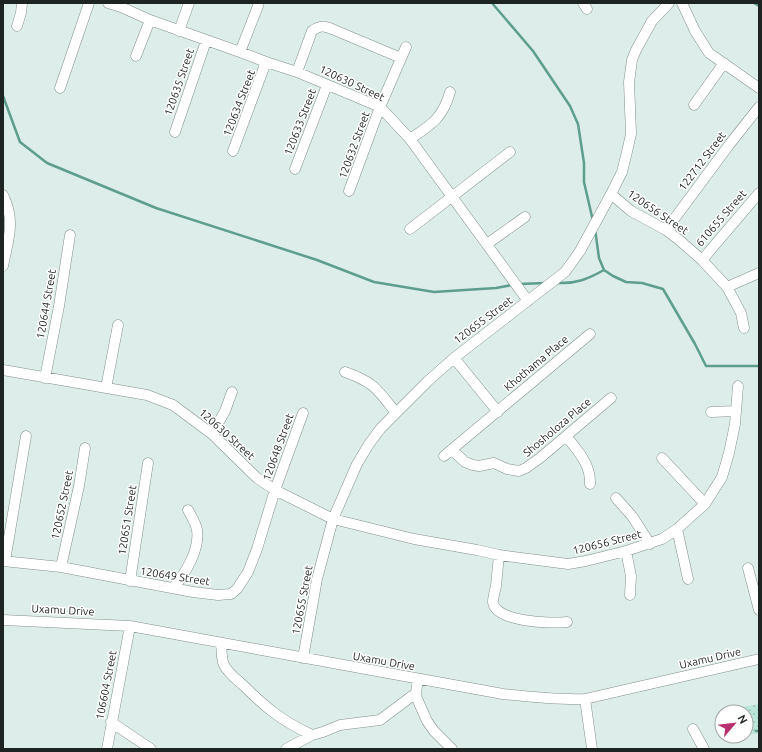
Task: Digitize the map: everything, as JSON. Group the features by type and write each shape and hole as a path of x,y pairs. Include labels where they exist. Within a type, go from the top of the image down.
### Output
{"street":[{"path":"17,26 22,3"},
{"path":"60,88 89,3"},
{"name":"120630 Street","path":"108,3 122,5 150,20 296,72 380,107 410,139 528,301"},
{"path":"180,31 188,3"},
{"path":"682,3 687,16 704,47 709,53 759,88"},
{"name":"120655 Street","path":"303,658 317,579 334,519 357,464 364,452 381,428 454,358 565,272 580,251 594,227 622,172 631,134 629,82 632,60 652,21 663,5"},
{"path":"240,52 258,6"},
{"path":"136,56 150,20"},
{"path":"296,72 312,31 323,26 346,34 401,58"},
{"name":"120635 Street","path":"175,132 206,41"},
{"name":"120632 Street","path":"349,191 380,107 406,47"},
{"name":"120634 Street","path":"233,152 266,62"},
{"path":"694,104 724,63"},
{"name":"120633 Street","path":"295,169 327,84"},
{"path":"410,139 439,117 447,103 450,92"},
{"name":"122712 Street","path":"666,230 759,107"},
{"path":"410,229 510,152"},
{"name":"610655 Street","path":"702,260 759,193"},
{"name":"120656 Street","path":"611,194 631,211 666,230 702,260 728,287 741,313 744,328"},
{"path":"3,195 10,211 11,224 3,266"},
{"path":"487,244 525,217"},
{"name":"120644 Street","path":"45,378 70,235"},
{"path":"728,287 759,273"},
{"path":"106,388 118,325"},
{"name":"Khothama Place","path":"448,453 590,334"},
{"path":"454,358 498,412"},
{"name":"120630 Street","path":"3,370 147,395 161,400 182,411 212,434 257,478 275,490 334,519"},
{"path":"345,372 362,377 370,382 396,413"},
{"name":"120656 Street","path":"334,519 414,540 476,550 499,556 568,564 586,561 650,544 662,539 677,529 705,504 722,476 729,453 735,424 738,386"},
{"path":"212,434 225,411 232,392"},
{"name":"Shosholoza Place","path":"448,453 473,465 479,466 494,463 511,470 519,471 540,458 612,398"},
{"path":"711,412 736,411"},
{"name":"120648 Street","path":"275,490 303,413"},
{"path":"4,561 26,436"},
{"path":"566,436 587,465 590,484"},
{"name":"120652 Street","path":"60,567 79,486 85,448"},
{"path":"662,458 705,504"},
{"name":"120651 Street","path":"130,581 148,463"},
{"name":"120649 Street","path":"4,561 60,567 193,592 218,595 231,594 237,589 248,572 275,490"},
{"path":"616,498 632,516 650,544"},
{"path":"173,588 191,561 198,540 197,529 188,510"},
{"path":"677,529 688,579"},
{"path":"626,551 631,576 630,595"},
{"path":"499,556 493,601 497,610 501,614 518,619 556,624 567,622"},
{"path":"748,568 759,610"},
{"name":"Uxamu Drive","path":"3,620 130,626 418,679 530,697 571,700 585,699 759,659"},
{"name":"106604 Street","path":"107,749 130,626"},
{"path":"222,643 224,666 230,674 265,707 292,726 312,736"},
{"path":"286,749 312,736 340,725 380,720 416,693 418,679"},
{"path":"415,694 427,721 434,731 452,749"},
{"path":"585,699 592,749"},
{"path":"111,722 151,749"},
{"path":"693,729 704,749"}],"green space":[{"path":"759,704 759,733 754,734 754,705"}],"waterway":[{"path":"492,3 533,51 570,106 578,124 584,163 584,182 593,221"},
{"path":"754,3 759,6"},
{"path":"3,96 20,142 47,163 156,208 317,260 374,282 434,292 496,288 512,285"},
{"path":"595,229 599,258 604,270 626,282 642,283 663,289 706,366 759,366"},
{"path":"557,283 570,283 582,280 604,270"},
{"path":"519,284 546,283"}]}
